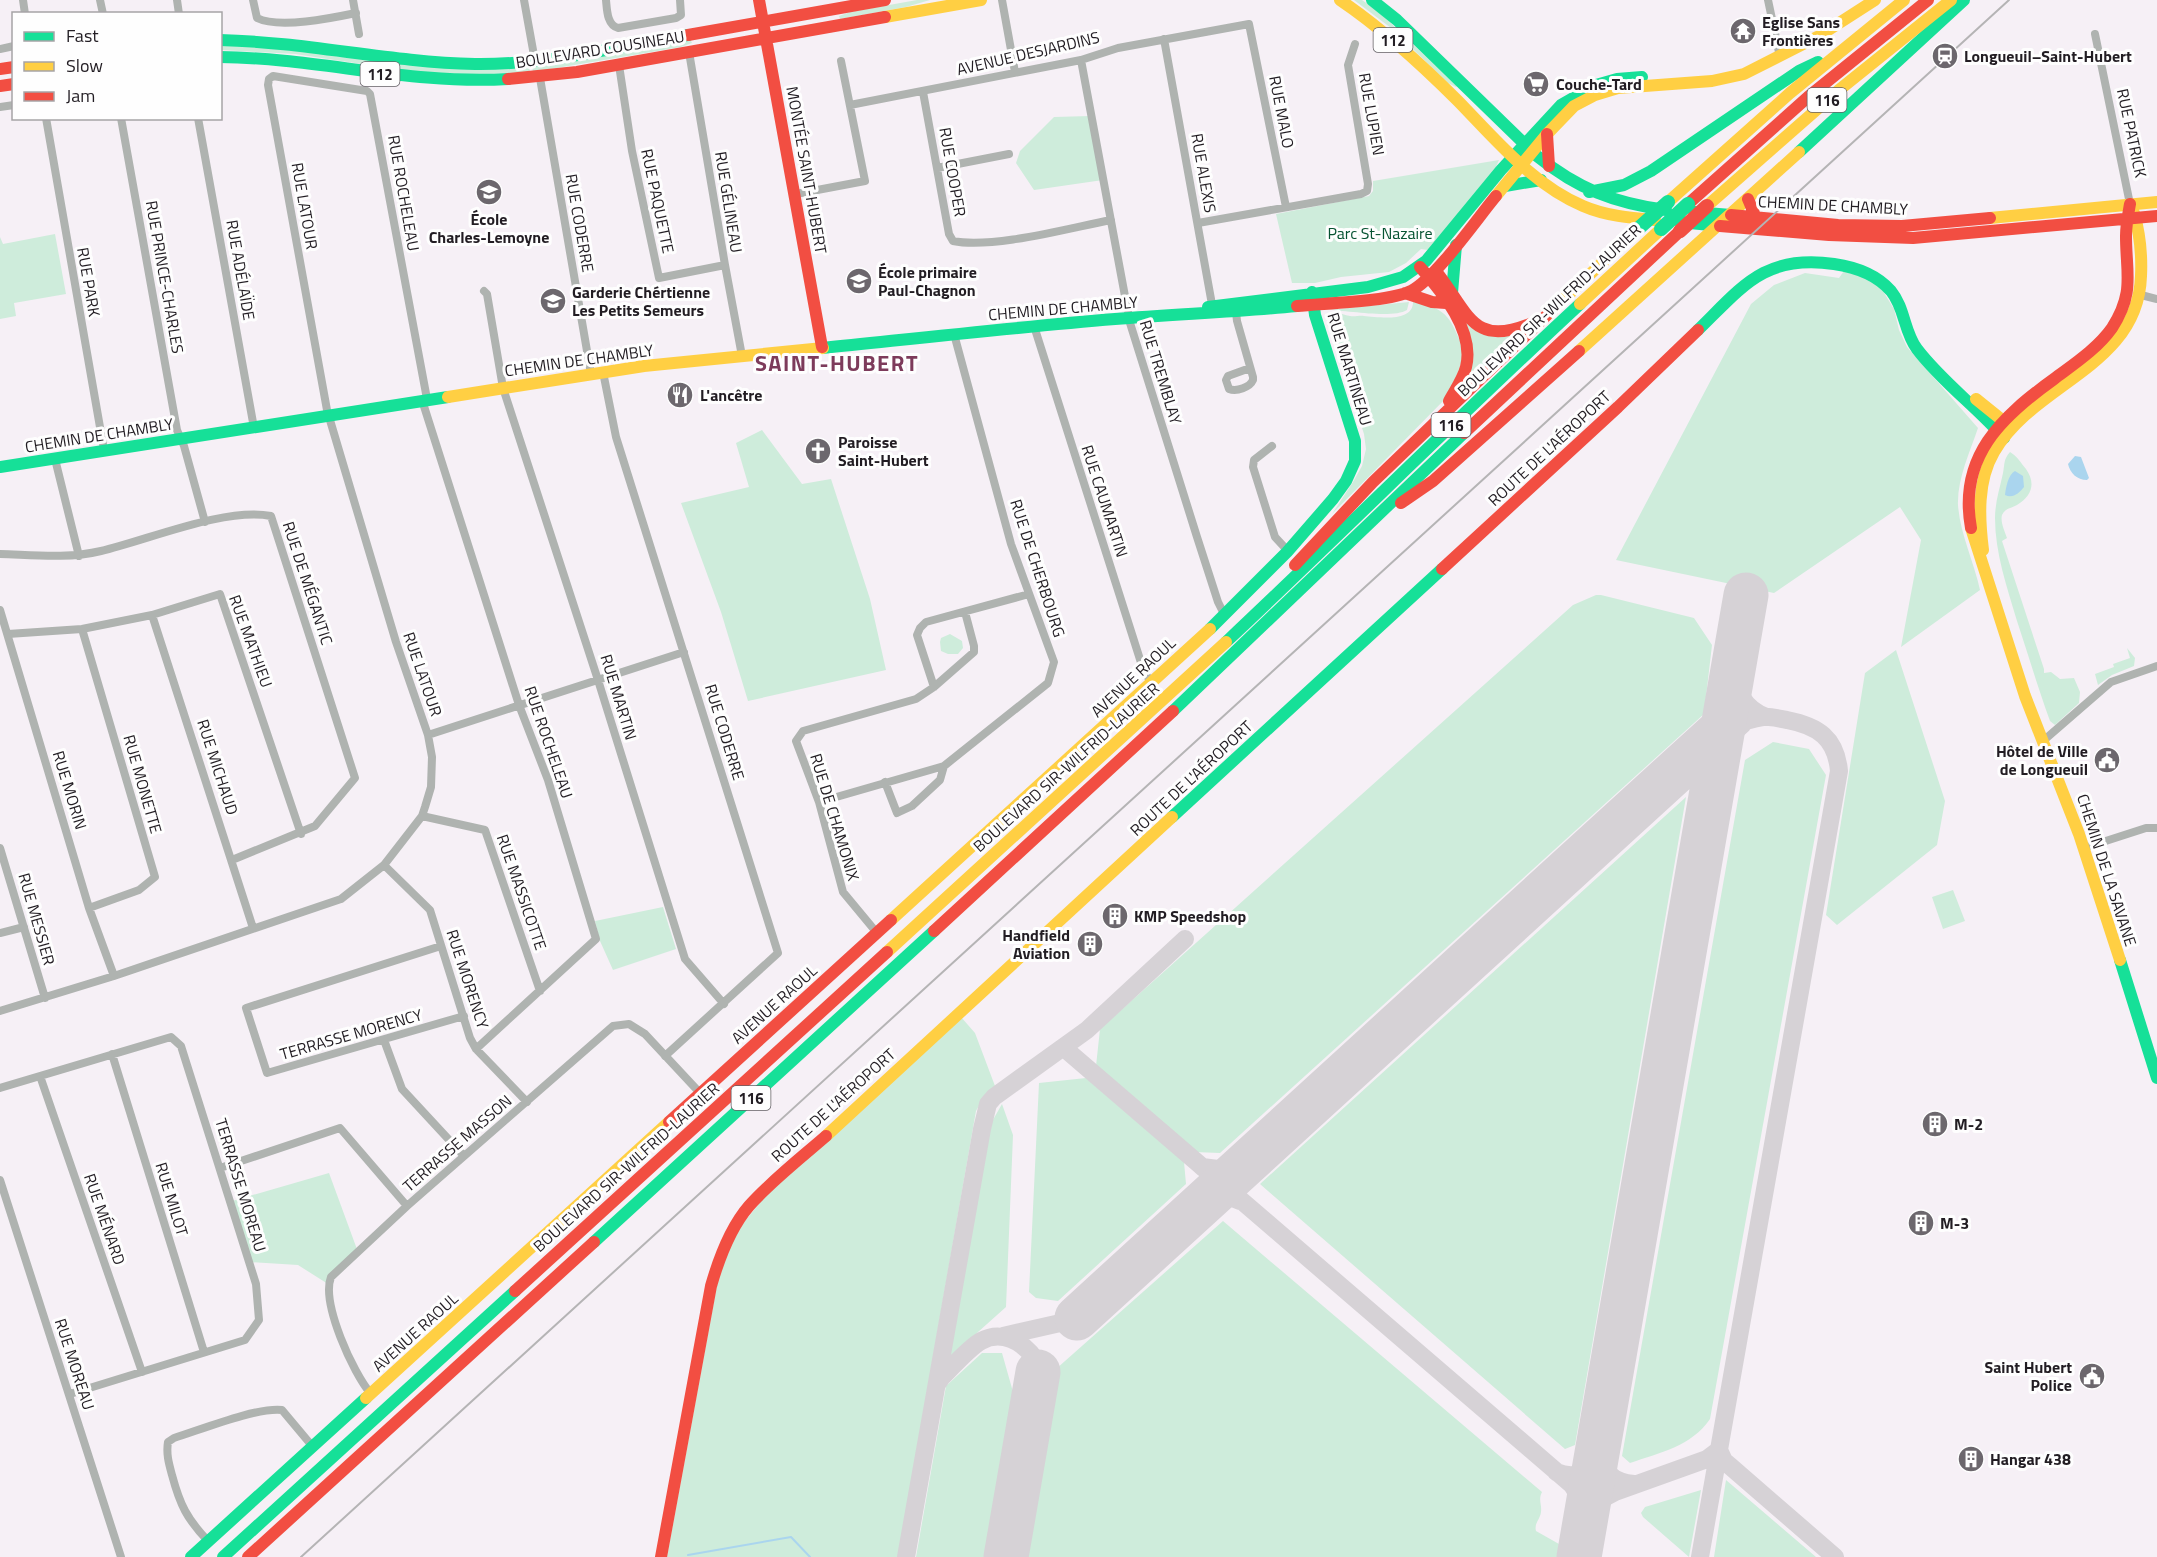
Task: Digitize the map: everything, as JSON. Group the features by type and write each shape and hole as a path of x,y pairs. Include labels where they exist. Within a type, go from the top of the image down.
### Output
{"main road":[{"name":"MONTÉE SAINT-HUBERT","path":"759,0 822,347"},
{"name":"BOULEVARD COUSINEAU","path":"222,39 291,42 387,57 485,64 535,61 885,0"},
{"name":"BOULEVARD COUSINEAU","path":"222,57 290,59 396,76 441,80 540,78 981,0"},
{"name":"112","path":"1340,0 1386,33 1518,160"},
{"name":"112","path":"1372,0 1398,20 1529,148"},
{"path":"1529,148 1547,134 1572,108 1603,92 1635,85 1712,81 1744,74 1828,31 1875,0"},
{"path":"1245,624 1322,533 1540,319 1773,107 1904,0"},
{"name":"BOULEVARD SIR-WILFRID-LAURIER","path":"223,1557 1118,743 1467,410 1688,204 1808,97 1928,0"},
{"name":"BOULEVARD SIR-WILFRID-LAURIER","path":"248,1557 1239,650 1532,368 1707,206 1826,100 1951,0"},
{"path":"1365,529 1433,481 1720,226 1964,0"},
{"path":"1589,192 1623,185 1642,176 1673,158 1798,71 1842,49"},
{"path":"1518,160 1561,105 1580,93 1603,83 1644,77 1712,81"},
{"path":"1547,134 1549,166"},
{"name":"CHEMIN DE CHAMBLY","path":"1529,148 1549,166 1589,192 1629,205 1756,218 1839,225 1894,226 1940,224 2157,202"},
{"name":"CHEMIN DE CHAMBLY","path":"1518,160 1541,180 1574,202 1608,215 1720,226 1829,235 1913,238 2157,216"},
{"name":"CHEMIN DE CHAMBLY","path":"1214,310 1236,312 1312,299 1379,285 1427,269 1456,245 1505,186 1518,160"},
{"name":"CHEMIN DE CHAMBLY","path":"0,467 597,373 822,347 1129,319 1312,299 1383,298 1405,293 1518,160"},
{"path":"1505,186 1541,180"},
{"path":"1748,199 1756,218"},
{"name":"CHEMIN DE LA SAVANE","path":"2003,428 2102,357 2126,332 2141,296 2143,271 2139,228 2132,219 2130,204"},
{"name":"CHEMIN DE LA SAVANE","path":"2132,219 2126,230 2130,283 2124,306 2114,325 2091,351 2013,408 1987,467 1979,512 1986,572 2025,695 2084,848 2157,1078"},
{"path":"1442,415 1463,378 1468,354 1465,333 1449,298 1456,245"},
{"name":"ROUTE DE L'AÉROPORT","path":"662,1557 711,1286 718,1261 739,1219 765,1190 1600,424 1746,284 1769,269 1785,264 1819,262 1841,265 1867,273 1886,286 1893,294 1912,340 1938,374 2003,428"},
{"path":"1427,269 1449,298 1477,326 1488,332 1500,334 1513,332 1540,319"},
{"path":"1405,293 1432,302 1449,298"},
{"name":"RUE MARTINEAU","path":"1312,299 1353,434 1356,456"},
{"name":"AVENUE RAOUL","path":"191,1557 1152,683 1288,551 1338,492 1356,456"}],"street":[{"path":"253,0 257,18 261,20 318,21 356,13"},
{"path":"353,0 359,34"},
{"path":"524,0 535,61"},
{"path":"606,0 609,21 613,27 618,28 676,18 681,15 680,0"},
{"path":"1002,0 1015,72"},
{"path":"1768,0 1780,57"},
{"name":"AVENUE DESJARDINS","path":"850,105 1082,60 1118,48 1249,24"},
{"name":"RUE MALO","path":"1249,24 1286,207"},
{"name":"RUE PATRICK","path":"2094,34 2130,204"},
{"name":"RUE ALEXIS","path":"1164,39 1214,310"},
{"name":"RUE LUPIEN","path":"1286,207 1360,194 1367,190 1368,184 1348,65 1355,44"},
{"name":"RUE GÉLINEAU","path":"689,52 724,266 742,356"},
{"name":"RUE TREMBLAY","path":"1082,60 1129,319 1197,537 1224,614"},
{"path":"796,194 865,181 841,61"},
{"name":"RUE PAQUETTE","path":"619,65 632,151 659,278 724,266"},
{"name":"RUE ROCHELEAU","path":"269,79 273,76 370,94 424,400 519,705 548,780 596,939 476,1049"},
{"name":"RUE CODERRE","path":"540,78 597,373 778,953 665,1056"},
{"name":"RUE LATOUR","path":"0,1011 114,976 341,899 384,865 422,816 431,787 432,758 428,735 396,642 328,416 268,85 269,79"},
{"name":"RUE COOPER","path":"923,92 949,234 953,241 964,243 1009,240 1111,220"},
{"name":"RUE PARK","path":"46,120 104,450"},
{"name":"RUE PRINCE-CHARLES","path":"122,120 177,430 205,522"},
{"name":"RUE ADÉLAÏDE","path":"198,120 254,428"},
{"path":"937,168 1009,154"},
{"path":"1198,224 1286,207"},
{"name":"RUE MARTIN","path":"484,291 487,294 503,388 598,680 685,959 724,1004"},
{"path":"2141,296 2157,299"},
{"path":"1236,312 1250,368"},
{"name":"RUE CAUMARTIN","path":"1034,326 1144,672 1152,683"},
{"name":"RUE DE CHERBOURG","path":"819,802 944,766 1048,683 1053,662 1011,544 954,334"},
{"path":"1272,446 1254,460 1252,468 1275,537 1288,551"},
{"path":"55,459 79,556"},
{"name":"RUE DE MÉGANTIC","path":"0,554 79,556 205,522 255,513 271,516 355,778 315,826 232,860"},
{"name":"RUE MATHIEU","path":"8,634 82,629 152,615 220,594 300,834"},
{"path":"934,687 917,631 926,622 1029,594"},
{"name":"RUE MORIN","path":"0,610 89,908 114,976"},
{"name":"RUE DE CHAMONIX","path":"877,933 843,892 819,802 796,741 803,731 916,699 934,687 974,652 964,612"},
{"name":"RUE MICHAUD","path":"152,615 254,928"},
{"name":"RUE MONETTE","path":"82,629 155,877 140,890 89,908"},
{"path":"428,735 684,652"},
{"path":"2043,741 2111,682 2157,666"},
{"name":"RUE DE CHERBOURG","path":"885,782 897,813 912,806 940,780 944,766"},
{"name":"RUE MASSICOTTE","path":"422,816 485,830 540,991"},
{"path":"2084,848 2146,828 2157,828"},
{"name":"RUE MESSIER","path":"0,848 45,998"},
{"name":"RUE MORENCY","path":"384,865 430,910 476,1049 527,1102"},
{"path":"0,933 24,927"},
{"name":"TERRASSE MORENCY","path":"441,946 246,1008 267,1073 464,1016"},
{"name":"TERRASSE MASSON","path":"371,1394 346,1353 329,1299 328,1284 331,1277 407,1206 613,1026 629,1024 645,1034 700,1093"},
{"name":"TERRASSE MOREAU","path":"0,1088 171,1036 181,1046 256,1284 259,1320 245,1340 70,1395"},
{"path":"384,1040 402,1089 464,1156"},
{"name":"RUE MILOT","path":"112,1054 204,1352"},
{"name":"RUE MÉNARD","path":"40,1076 142,1372"},
{"path":"220,1168 340,1128 407,1206"},
{"name":"RUE MOREAU","path":"0,1180 121,1557"},
{"path":"208,1541 179,1502 166,1452 168,1442 174,1438 241,1417 274,1409 282,1410 313,1447"}],"green space":[{"path":"917,0 930,0 906,7 840,19 839,16 850,12"},
{"path":"1354,0 1362,0 1379,12 1457,86 1448,83 1391,28"},
{"path":"691,41 692,43 681,47 533,72 532,67"},
{"path":"222,45 529,67 530,72 472,75 421,73 295,54 222,50"},
{"path":"1090,116 1103,180 1034,190 1016,163 1020,151 1054,117"},
{"name":"Parc St-Nazaire","path":"1499,160 1495,169 1428,250 1421,249 1406,263 1389,272 1341,277 1315,283 1292,283 1276,214 1369,196 1373,191 1373,181"},
{"path":"55,234 66,294 14,303 16,316 0,319 0,237 3,244"},
{"path":"1846,268 1881,288 1894,309 1899,330 1907,347 1978,428 1962,476 1958,505 1961,527 1980,590 1901,647 1921,540 1900,507 1774,593 1616,560 1751,304 1774,285 1805,273 1839,278"},
{"path":"1409,302 1407,310 1391,314 1328,310"},
{"path":"1413,302 1442,312 1452,323 1465,351 1451,393 1332,514 1362,466 1366,449 1364,434 1341,363 1343,362 1327,324 1328,319 1332,314 1337,313 1386,318 1401,316 1411,309"},
{"path":"1466,319 1515,338 1455,400 1470,363"},
{"path":"762,430 802,484 831,479 870,599 886,670 748,701 721,612 681,503 749,487 736,443"},
{"path":"2010,452 2026,469 2032,484 2026,498 2003,513 2002,524 2007,538 2002,541 2044,673 2051,672 2060,679 2074,678 2080,692 2079,703 2055,725 2050,721 2017,621 1997,544 1996,506 2006,457"},
{"path":"1596,595 1694,618 1712,645 1704,714 1220,1153 1194,1152 1096,1066 1100,1029 1573,605"},
{"path":"950,634 962,641 963,648 958,654 941,651 941,638"},
{"path":"2127,648 2135,658 2134,666 2112,675 2098,685 2095,674 2130,658"},
{"path":"1896,650 1945,801 1937,845 1837,925 1826,915 1865,673"},
{"path":"1773,742 1809,749 1826,775 1710,1419 1694,1436 1684,1442 1630,1463 1622,1456 1745,760"},
{"path":"1686,797 1575,1445 1565,1449 1260,1184"},
{"path":"1953,890 1965,921 1943,929 1932,897"},
{"path":"663,907 676,949 613,970 600,941 595,921"},
{"path":"961,1017 975,1033 995,1086 983,1098 976,1111 898,1557 667,1557 718,1280 729,1248 740,1227 764,1198"},
{"path":"1086,1078 1184,1162 1186,1184 1058,1301 1036,1298 1029,1292 1039,1083"},
{"path":"1002,1104 1013,1135 1006,1307 949,1358 990,1125"},
{"path":"329,1173 358,1252 328,1284 298,1265 249,1262 232,1201"},
{"path":"1223,1221 1542,1492 1541,1512 1536,1531 1559,1544 1557,1557 1023,1557 1056,1369"},
{"path":"982,1353 1002,1353 1015,1399 987,1557 916,1557 946,1386"},
{"path":"1726,1480 1816,1557 1714,1557"},
{"path":"1701,1490 1689,1557 1641,1513 1645,1507"}],"water":[{"path":"2075,456 2081,457 2089,478 2087,480 2077,477 2070,470 2068,464"},
{"path":"2015,471 2023,476 2024,487 2016,495 2005,495 2011,475"}],"waterway":[{"path":"688,1555 791,1537 810,1557"}],"taxiway":[{"path":"1733,670 1743,699 1752,709 1766,717"},
{"path":"1700,1557 1839,771 1834,750 1829,742 1824,735 1808,726 1766,717 1748,720 1722,729"},
{"path":"1718,752 1743,724"},
{"path":"1691,759 1700,757 1710,762 1714,770 1712,791"},
{"path":"906,1557 988,1104 994,1097 1087,1030 1185,939"},
{"path":"1064,1048 1572,1485 1582,1501 1585,1520"},
{"path":"1202,1167 1218,1169 1248,1163"},
{"path":"1203,1204 1221,1198 1240,1201"},
{"path":"1003,1336 1077,1318"},
{"path":"937,1384 966,1352 989,1338 1004,1337 1018,1342 1035,1359"},
{"path":"1597,1450 1609,1474 1619,1481 1634,1484"},
{"path":"1556,1472 1564,1475 1577,1475 1587,1469 1597,1450"},
{"path":"1585,1520 1600,1500 1615,1492 1707,1459 1719,1450 1724,1461 1835,1557"}],"runway":[{"path":"1579,1557 1746,595"},
{"path":"1077,1318 1722,729"},
{"path":"1006,1557 1038,1372"}],"railway":[{"path":"301,1557 2009,0"}],"traffic: fast":[{"path":"1372,0 1397,20 1552,168 1582,186 1613,199 1666,210"},
{"path":"1799,152 1964,0"},
{"path":"222,40 284,44 411,60 502,64 609,50 688,35"},
{"path":"222,57 256,58 436,78 508,79"},
{"path":"1589,192 1624,185 1651,171 1799,71 1818,62"},
{"path":"1208,307 1368,287 1403,277 1426,261 1501,170 1561,105 1596,85 1617,79 1642,77"},
{"path":"1505,186 1541,180"},
{"path":"1640,227 1668,202"},
{"path":"1661,229 1688,204"},
{"path":"1694,212 1731,215"},
{"path":"1680,222 1720,226"},
{"path":"1452,293 1456,245"},
{"path":"1698,330 1743,287 1773,269 1810,262 1850,267 1879,280 1891,291 1917,349 2004,438"},
{"path":"1210,629 1287,552 1333,499 1346,481 1355,461 1355,441 1315,315 1312,292"},
{"path":"1226,642 1580,304"},
{"path":"823,348 1079,322 1297,306"},
{"path":"0,467 448,397"},
{"path":"1173,711 1464,433"},
{"path":"1172,817 1442,569"},
{"path":"594,1242 934,931"},
{"path":"2120,960 2157,1078"},
{"path":"223,1557 515,1291"},
{"path":"191,1557 366,1398"}],"traffic: slow":[{"path":"885,17 981,0"},
{"path":"1340,0 1416,60 1516,160 1548,186 1583,206 1601,212 1655,220"},
{"path":"1496,196 1547,134 1574,106 1595,95 1618,88 1712,81 1744,74 1819,36 1875,0"},
{"path":"1668,202 1790,93 1904,0"},
{"path":"1707,206 1839,90 1951,0"},
{"path":"1579,351 1799,152"},
{"path":"1990,218 2157,202"},
{"path":"1983,550 1980,513 1982,487 1988,463 1994,452 2012,428 2034,408 2104,353 2123,332 2136,307 2141,260 2134,213"},
{"path":"1547,315 1640,227"},
{"path":"1580,304 1661,229"},
{"path":"448,397 644,366 823,348"},
{"path":"1976,399 2007,424"},
{"path":"1971,528 2025,696 2079,834 2120,960"},
{"path":"891,920 1210,629"},
{"path":"887,952 1226,642"},
{"path":"826,1136 1172,817"},
{"path":"366,1398 669,1122"}],"traffic: jam":[{"path":"759,0 822,347"},
{"path":"688,35 885,0"},
{"path":"1688,204 1808,97 1928,0"},
{"path":"508,79 577,72 885,17"},
{"path":"0,69 12,67"},
{"path":"0,86 12,84"},
{"path":"1547,134 1549,166"},
{"path":"1297,306 1388,298 1411,291 1444,262 1496,196"},
{"path":"1748,199 1756,218"},
{"path":"1971,528 1969,503 1971,480 1988,441 2017,408 2099,343 2112,328 2119,315 2124,304 2128,283 2126,232 2130,204"},
{"path":"1680,231 1707,206"},
{"path":"1731,215 1838,225 1902,226 1990,218"},
{"path":"1720,226 1829,235 1913,238 2157,216"},
{"path":"1464,433 1680,231"},
{"path":"1420,267 1447,300 1466,340 1468,353 1466,367 1449,401"},
{"path":"1439,275 1467,315 1485,329 1513,330 1532,323"},
{"path":"1405,293 1432,302 1446,303"},
{"path":"1295,565 1373,482 1547,315"},
{"path":"1442,569 1698,330"},
{"path":"1401,503 1433,481 1579,351"},
{"path":"934,931 1173,711"},
{"path":"669,1122 891,920"},
{"path":"515,1291 887,952"},
{"path":"661,1557 711,1286 722,1254 736,1224 749,1206 776,1179 826,1136"},
{"path":"248,1557 594,1242"}],"place":[{"name":"Eglise Sans Frontières","path":"1743,31"},
{"name":"Longueuil–Saint-Hubert","path":"1945,56"},
{"name":"Couche-Tard","path":"1536,84"},
{"name":"École Charles-Lemoyne","path":"489,192"},
{"name":"École primaire Paul-Chagnon","path":"859,281"},
{"name":"Garderie Chértienne Les Petits Semeurs","path":"553,301"},
{"name":"L'ancêtre","path":"680,395"},
{"name":"Paroisse Saint-Hubert","path":"818,451"},
{"name":"Hôtel de Ville de Longueuil","path":"2107,760"},
{"name":"KMP Speedshop","path":"1115,916"},
{"name":"Handfield Aviation","path":"1090,944"},
{"name":"M-2","path":"1935,1124"},
{"name":"M-3","path":"1921,1223"},
{"name":"Saint Hubert Police","path":"2092,1376"},
{"name":"Hangar 438","path":"1971,1459"}],"district":[{"name":"SAINT-HUBERT","path":"837,363"}]}
